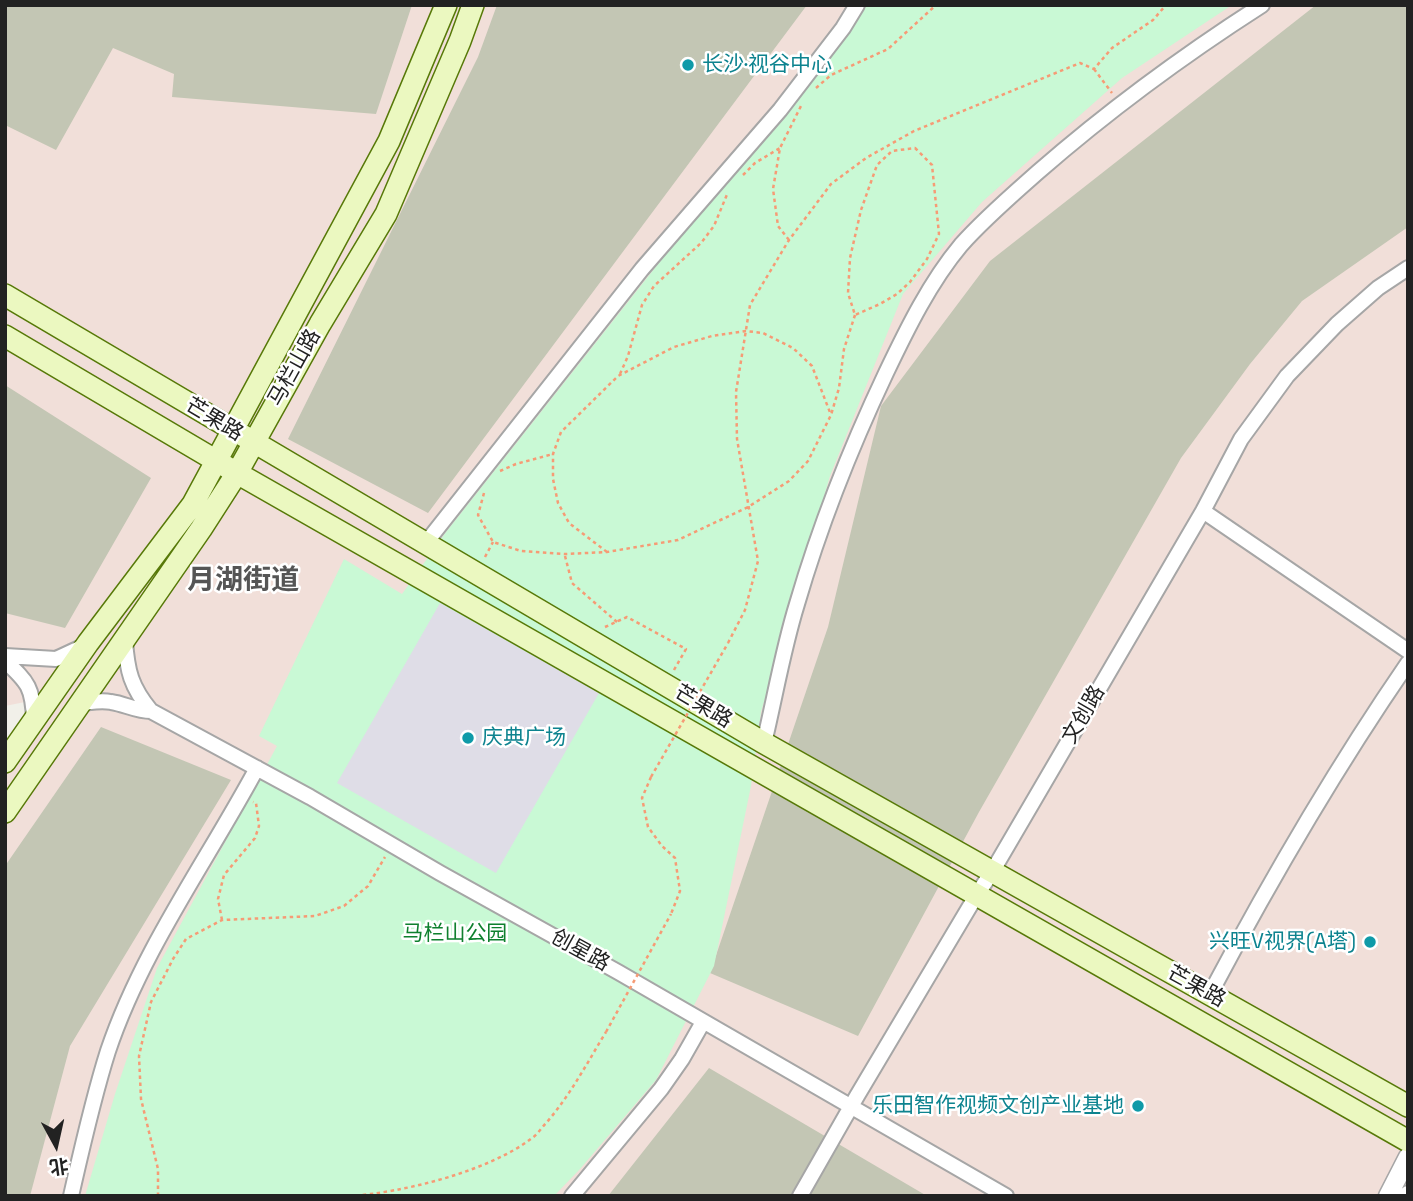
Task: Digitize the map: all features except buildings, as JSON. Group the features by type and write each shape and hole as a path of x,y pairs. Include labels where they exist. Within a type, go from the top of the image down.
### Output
{"main road":[{"name":"马栏山路","path":"5,762 88,643 193,504 389,141 446,5"},
{"name":"马栏山路","path":"5,812 237,473 320,324 386,214 473,5"},
{"name":"芒果路","path":"5,295 764,743 1408,1106"},
{"name":"芒果路","path":"5,336 237,473 1408,1141"}],"street":[{"path":"425,544 642,269 780,110 857,5"},
{"path":"764,743 796,605 843,469 903,337 927,294 960,247 996,209 1065,148 1200,46 1262,5"},
{"name":"文创路","path":"800,1196 1203,511 1241,439 1287,376 1337,324 1378,288 1408,268"},
{"path":"1203,511 1408,650"},
{"path":"125,640 130,677 151,711"},
{"path":"5,656 56,659 88,643"},
{"path":"5,661 23,678 32,693 34,721"},
{"path":"1210,994 1301,833 1408,663"},
{"path":"82,703 113,702 136,710 151,711"},
{"name":"创星路","path":"151,711 310,796 391,845 1006,1196"},
{"path":"71,1196 108,1051 129,1000 157,942 257,768"},
{"path":"572,1196 661,1089 704,1022"},
{"path":"1388,1196 1408,1157"}],"path":[{"path":"815,89 831,75 888,49 936,5"},
{"path":"1094,69 1112,48 1153,20 1166,5"},
{"path":"349,1196 367,1195 429,1182 490,1163 533,1137 566,1100 671,914 680,891 675,858 648,827 642,798 650,777 745,610 758,561 737,439 736,392 750,305 789,240 831,184 866,158 914,131 1080,62 1094,69 1120,105"},
{"path":"789,240 778,226 773,190 780,149 801,107"},
{"path":"888,145 892,151"},
{"path":"486,488 478,515 494,542 521,551 565,554 607,552 678,540 748,507 789,481 808,461 831,415 839,388 844,349 855,315 848,293 850,258 861,210 877,165 892,151 915,148 932,165 939,234 927,259 910,282 897,294 855,315"},
{"path":"737,182 755,163 780,149"},
{"path":"618,376 628,356 642,305 654,286 701,243 714,226 728,192 716,184"},
{"path":"607,552 569,523 558,503 552,479 553,454 561,432 618,376 674,346 746,331 763,333 793,348 812,366 831,415"},
{"path":"499,471 553,454"},
{"path":"565,554 572,583 617,621"},
{"path":"584,638 627,617 686,649 666,685"},
{"path":"222,920 218,899 225,876 255,838 259,826 256,803 240,799"},
{"path":"158,1196 158,1169 141,1099 139,1056 151,1002 186,939 222,920 315,916 344,906 368,886 391,845"}],"shaded area":[{"path":"5,5 1408,5 1408,1196 5,1196 5,773 60,695 5,706"},
{"path":"5,5 412,5 376,114 172,97 174,74 113,48 56,150 5,125"},
{"path":"497,5 807,5 428,513 288,439 478,57"},
{"path":"1316,5 1408,5 1408,227 1302,301 1250,364 1181,458 979,812 858,1036 710,973 828,627 881,406 990,261"},
{"path":"5,385 151,478 65,628 5,613"},
{"name":"庆典广场","path":"440,603 599,693 496,873 337,783"},
{"path":"101,727 231,780 70,1046 30,1196 5,1196 5,866"},
{"path":"709,1068 927,1196 608,1196"}],"green space":[{"name":"马栏山公园","path":"863,5 1232,5 1122,78 982,202 903,294 830,476 761,712 751,786 714,966 656,1080 554,1196 85,1196 115,1094 157,968 277,746 259,736 344,559 402,594 446,532 815,70"}],"place":[{"name":"长沙·视谷中心","path":"688,65"},
{"name":"庆典广场","path":"468,738"},
{"name":"兴旺V视界(A塔)","path":"1370,942"},
{"name":"乐田智作视频文创产业基地","path":"1138,1106"}],"district":[{"name":"月湖街道","path":"243,581"}]}
